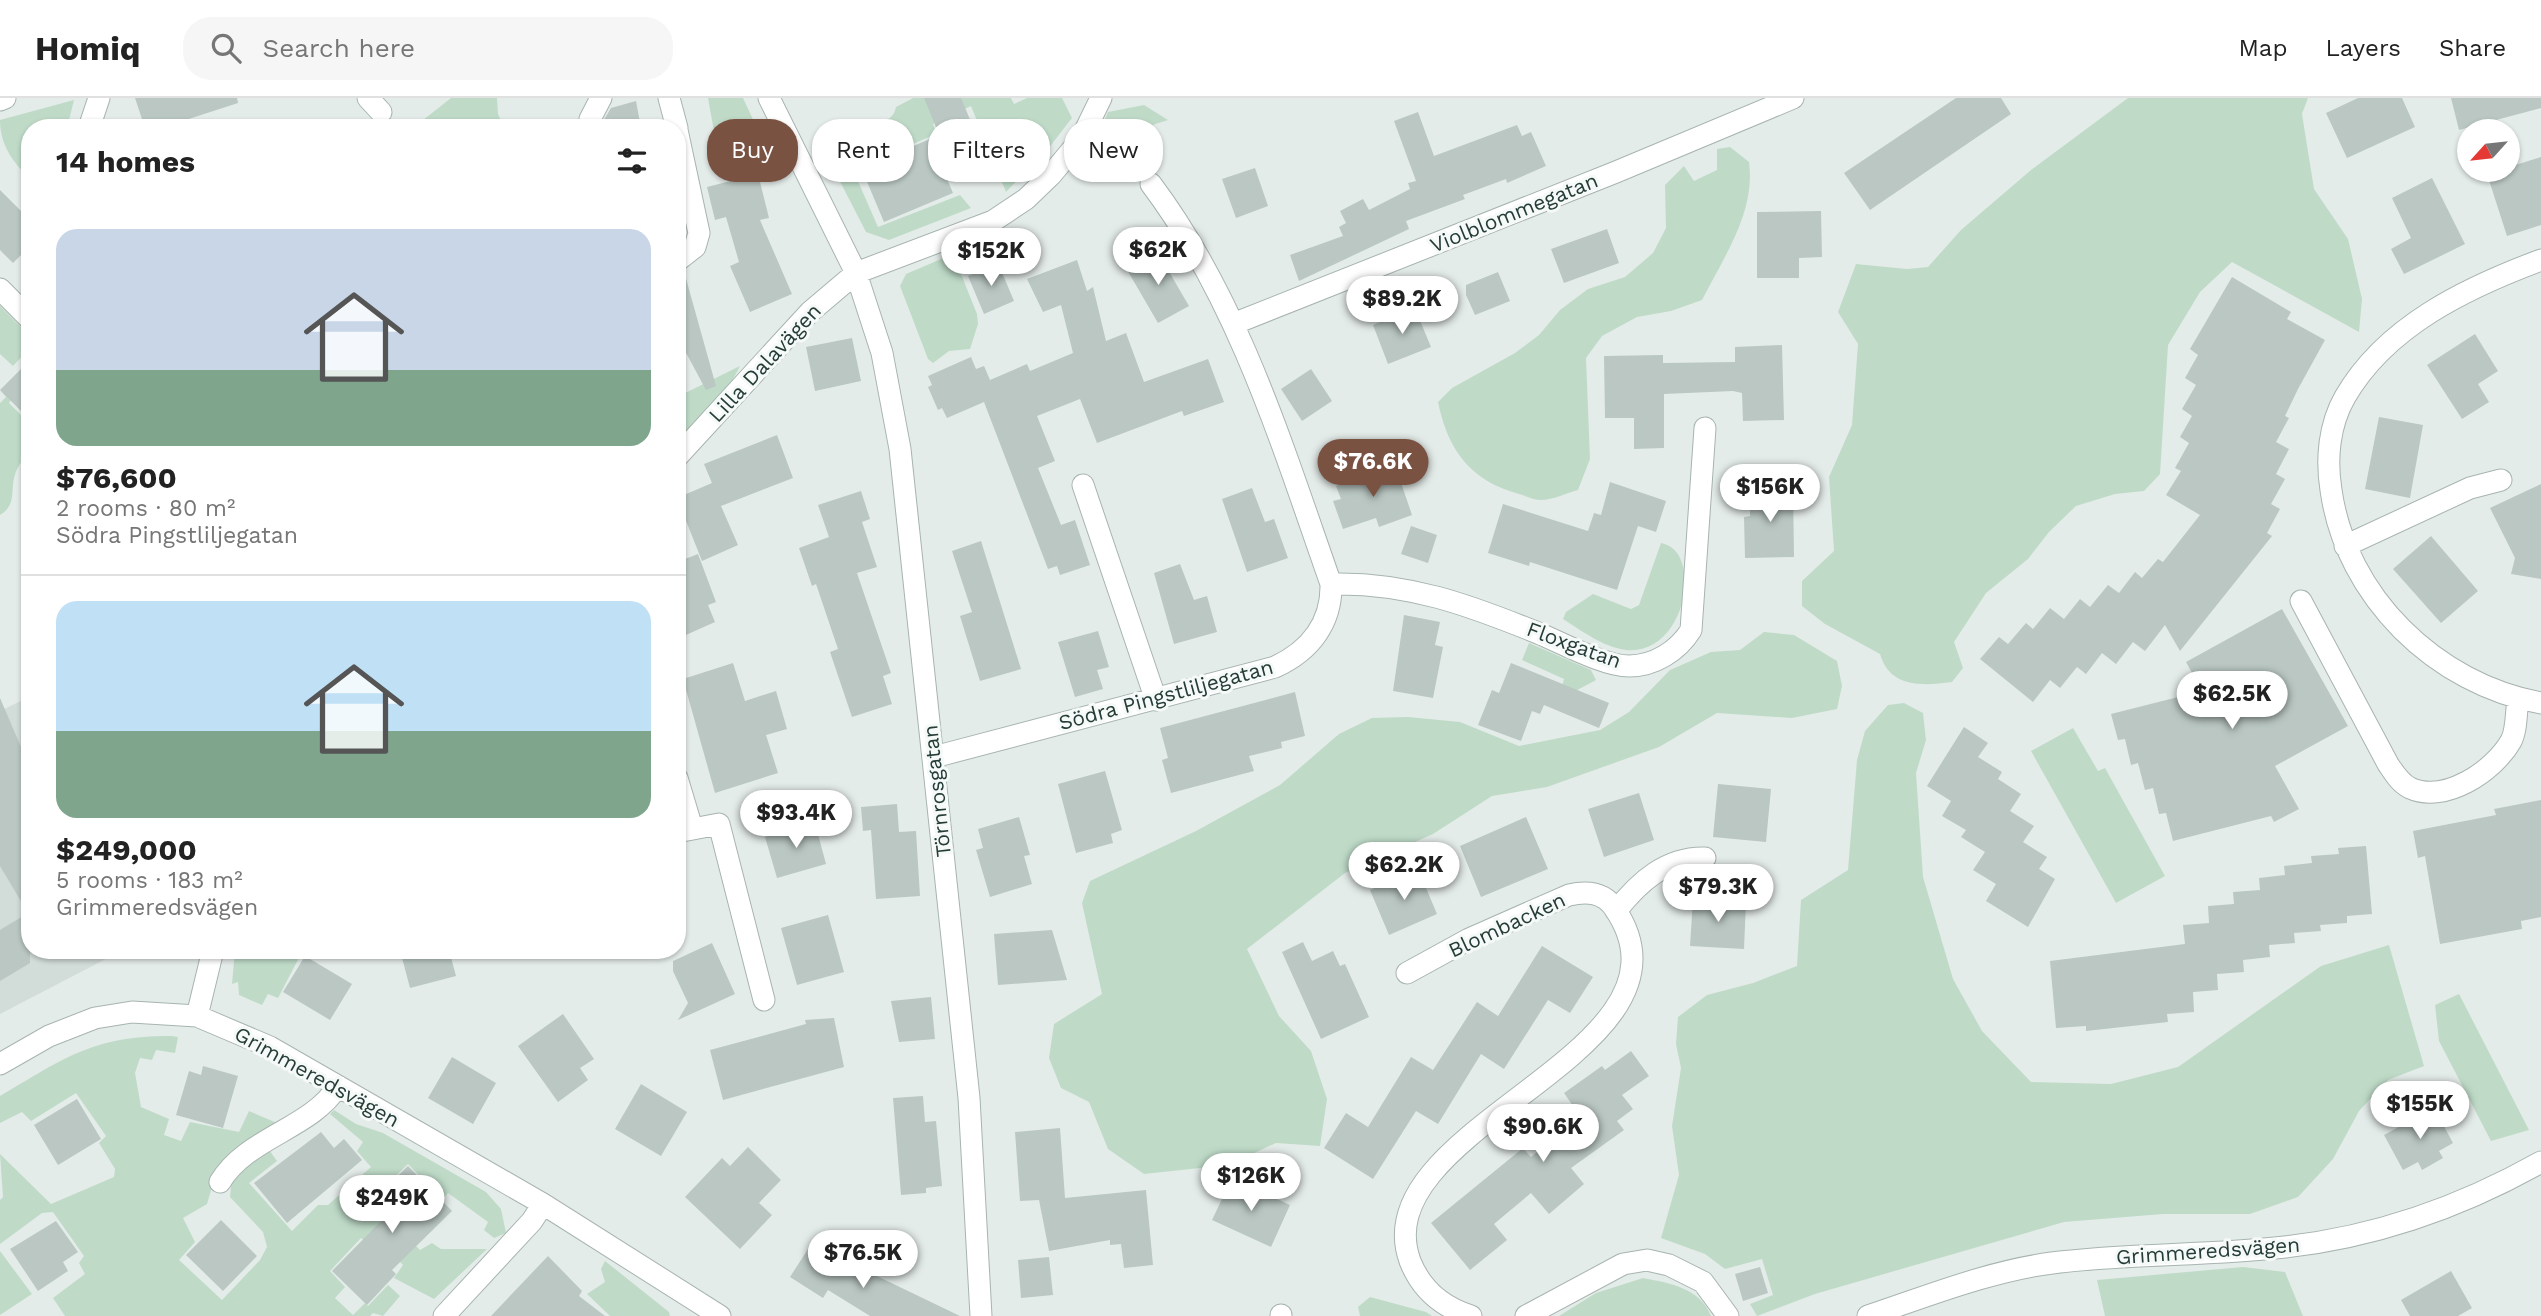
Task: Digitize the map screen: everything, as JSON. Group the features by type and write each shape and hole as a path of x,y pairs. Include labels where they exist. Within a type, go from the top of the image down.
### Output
{"street":[{"path":"0,100 5,98"},
{"path":"92,119 99,98"},
{"path":"590,119 600,98"},
{"path":"669,98 674,119"},
{"name":"Törnrosgatan","path":"769,98 856,273 882,353 900,449 969,1103 981,1316"},
{"name":"Lilla Dalavägen","path":"686,447 810,312 856,273 993,220 1026,199 1051,175 1081,139 1101,98"},
{"name":"Violblommegatan","path":"1233,324 1616,172 1793,98"},
{"path":"686,172 699,233 695,247 686,254"},
{"name":"Södra Pingstliljegatan","path":"934,757 1254,674 1296,657 1310,644 1332,605 1331,584 1233,324 1188,239 1152,184"},
{"path":"2541,260 2453,299 2393,338 2358,376 2343,400 2329,450 2332,499 2345,547 2374,597 2417,643 2478,683 2518,699 2541,703"},
{"path":"0,289 21,303"},
{"name":"Floxgatan","path":"1331,584 1397,586 1448,600 1627,666 1662,657 1684,641 1691,630 1705,428"},
{"path":"2345,547 2470,488 2501,480"},
{"path":"1083,485 1156,701"},
{"path":"2301,601 2388,764 2407,787 2425,792 2441,789 2472,779 2487,769 2512,738 2518,699"},
{"path":"686,830 719,824 764,1000"},
{"path":"1471,1316 1437,1300 1414,1271 1406,1238 1410,1202 1423,1181 1444,1159 1527,1092 1607,1019 1623,996 1632,961 1616,911 1636,886 1659,869 1680,861 1705,858"},
{"name":"Blombacken","path":"1407,973 1469,939 1569,895 1586,891 1599,895 1616,911"},
{"path":"197,1016 211,959"},
{"name":"Grimmeredsvägen","path":"0,1064 49,1036 96,1018 132,1012 197,1016 270,1047 338,1086 543,1204 720,1316"},
{"path":"220,1182 228,1168 247,1153 328,1102 338,1086"},
{"name":"Grimmeredsvägen","path":"1868,1316 2001,1273 2049,1263 2284,1247 2361,1234 2480,1194 2541,1162"},
{"path":"444,1316 532,1221 543,1204"},
{"path":"1526,1316 1623,1264 1647,1259 1669,1265 1703,1282 1728,1316"}],"shaded area":[{"path":"21,701 21,959 106,959 0,1014 0,711"}],"green space":[{"path":"451,98 497,98 500,119 424,119"},
{"path":"708,98 743,98 753,119 712,119"},
{"path":"913,98 1011,98 1014,104 1027,98 1062,98 1072,118 1064,119 1064,128 1050,146 1050,119 976,119 971,106 944,119 928,119 928,137 914,143 914,119 888,119 896,107"},
{"path":"2128,98 2308,98 2302,114 2314,189 2348,239 2362,299 2359,332 2232,262 2200,292 2168,345 2160,474 2144,491 2115,494 2076,506 2049,532 2028,559 1986,593 1954,642 1963,668 1952,682 1919,684 1899,679 1891,673 1880,654 1825,624 1802,606 1802,581 1834,551 1829,477 1852,425 1858,344 1838,312 1856,264 1907,269 1928,267 1961,230 2031,170"},
{"path":"74,100 69,119 21,119 21,169 8,152 2,137 0,120"},
{"path":"1144,105 1168,120 1105,119 1108,112"},
{"path":"1730,147 1749,162 1748,198 1736,233 1702,300 1671,311 1637,317 1602,336 1586,358 1590,459 1578,490 1538,500 1502,488 1475,472 1455,449 1438,402 1452,388 1515,353 1539,335 1560,310 1588,289 1625,277 1653,253 1666,228 1665,185 1684,166 1694,181 1717,170 1717,149"},
{"path":"840,182 858,182 878,227 960,195 971,208 889,240 866,232"},
{"path":"1002,182 1016,182 1006,192"},
{"path":"953,254 977,314 978,324 970,349 949,351 933,363 928,359 900,286 906,274"},
{"path":"0,306 21,327 21,358 13,366 0,354"},
{"path":"740,366 729,387 686,436 686,393"},
{"path":"1,391 14,395 9,403 21,415 21,462 16,472 11,503 0,515 0,403 6,397"},
{"path":"1661,543 1674,550 1682,564 1685,582 1675,621 1663,637 1647,647 1626,650 1601,642 1563,619 1566,612 1593,594 1631,609 1639,605"},
{"path":"1764,632 1794,635 1837,661 1842,686 1837,709 1792,718 1717,713 1659,747 1547,787 1492,796 1433,834 1345,873 1247,949 1279,1016 1311,1051 1327,1099 1320,1146 1276,1143 1228,1165 1144,1174 1108,1149 1089,1102 1061,1088 1049,1058 1054,1024 1102,994 1082,903 1090,881 1196,831 1280,785 1339,734 1372,718 1408,717 1460,722 1519,746 1600,730 1629,712 1670,670 1711,652 1740,650"},
{"path":"1529,643 1591,670 1596,680 1566,696 1561,690 1564,679 1522,660"},
{"path":"1904,703 1923,713 1926,740 1916,773 1923,877 1953,979 1982,1031 2031,1082 2111,1084 2178,1067 2321,966 2389,945 2424,1066 2388,1080 2359,1111 2333,1159 2298,1197 2250,1214 2163,1214 2064,1222 1815,1294 1757,1316 1750,1304 1773,1295 1762,1259 1725,1269 1705,1254 1661,1238 1679,1175 1672,1126 1681,1068 1676,1044 1678,1017 1707,995 1753,983 1797,966 1801,900 1848,870 1857,760 1865,731 1888,705"},
{"path":"2073,728 2098,771 2105,768 2165,876 2116,903 2031,751"},
{"path":"234,959 298,959 278,998 268,994 262,1005 239,995 238,982 232,984"},
{"path":"2459,994 2529,1130 2491,1141 2439,1041 2435,1005"},
{"path":"144,1037 178,1037 175,1053 156,1050 152,1060 140,1058 135,1073 141,1107 169,1119 164,1135 181,1141 190,1122 239,1132 249,1111 277,1123 212,1187 207,1204 183,1218 195,1242 179,1260 222,1300 260,1260 267,1247 263,1232 230,1197 232,1176 267,1147 277,1161 249,1183 292,1231 318,1205 328,1205 371,1167 357,1151 363,1142 330,1114 334,1110 356,1124 383,1133 486,1192 501,1209 506,1233 494,1238 484,1230 488,1222 448,1193 442,1199 408,1164 373,1198 386,1212 379,1220 392,1232 398,1228 420,1250 432,1243 441,1249 487,1249 434,1299 394,1278 403,1265 374,1235 366,1242 361,1238 330,1271 345,1287 335,1298 353,1315 365,1303 368,1306 388,1285 400,1296 383,1316 373,1313 370,1316 65,1316 53,1298 85,1274 79,1263 84,1256 53,1212 42,1213 0,1244 0,1200 3,1197 0,1154 51,1204 114,1177 115,1169 99,1143 106,1136 76,1093 31,1121 22,1112 0,1123 0,1096 62,1060 99,1045"},
{"path":"0,1251 32,1294 0,1315"},
{"path":"605,1261 669,1312 670,1316 610,1316 587,1294 605,1282 601,1269"},
{"path":"2243,1267 2285,1272 2303,1316 2105,1316 2097,1280"},
{"path":"1643,1278 1683,1288 1692,1293 1700,1299 1711,1316 1559,1316 1596,1293"},
{"path":"1370,1297 1432,1316 1360,1316 1358,1307"}],"building":[{"path":"135,98 237,98 238,103 189,119 142,119"},
{"path":"924,98 961,98 970,119 933,119"},
{"path":"1956,98 2001,98 2011,114 1870,210 1844,173"},
{"path":"2358,98 2402,98 2415,127 2347,158 2326,113"},
{"path":"2451,98 2541,98 2541,108 2500,119 2457,119 2457,122"},
{"path":"636,101 639,119 604,119 611,108"},
{"path":"1418,112 1434,156 1517,125 1522,136 1531,132 1546,166 1507,183 1506,179 1463,195 1465,199 1406,221 1409,229 1299,281 1290,255 1343,236 1339,227 1346,223 1340,211 1363,199 1369,210 1410,189 1408,183 1416,181 1394,121"},
{"path":"928,140 928,182 948,182 953,193 884,222 867,182 914,182 914,146"},
{"path":"2541,157 2541,225 2507,236 2490,182 2520,182 2520,164"},
{"path":"1255,168 1268,206 1236,218 1222,179"},
{"path":"2432,178 2465,244 2404,274 2391,249 2411,238 2392,198"},
{"path":"727,182 760,182 769,218 760,220 792,294 750,312 730,266 739,262 726,217 715,220 707,187"},
{"path":"0,190 21,211 21,255 13,263 0,250"},
{"path":"1821,211 1822,257 1799,258 1799,278 1757,278 1757,212"},
{"path":"1607,229 1619,263 1564,283 1551,249"},
{"path":"1157,251 1189,306 1158,323 1126,268"},
{"path":"1077,260 1087,291 1093,287 1106,341 1126,333 1144,382 1208,359 1224,402 1184,416 1182,411 1097,443 1080,399 1037,416 1055,461 1038,468 1061,525 1075,520 1090,565 1060,575 1057,566 1048,569 984,402 947,418 942,408 938,410 928,387 932,385 928,376 971,357 976,369 984,366 990,380 1027,364 1030,371 1073,353 1061,305 1043,312 1027,279"},
{"path":"998,263 1014,301 984,314 968,276"},
{"path":"1498,272 1510,301 1475,315 1466,295 1466,285"},
{"path":"2232,277 2291,312 2287,319 2325,340 2285,416 2289,418 2276,442 2289,449 2276,474 2285,479 2271,504 2280,509 2267,533 2272,536 2180,651 2165,625 2145,651 2133,642 2116,664 2102,653 2086,674 2077,667 2060,688 2050,680 2033,702 1980,659 1999,637 2008,644 2026,623 2033,629 2050,608 2064,619 2080,599 2090,607 2108,585 2119,593 2135,572 2142,578 2158,559 2163,562 2200,515 2166,495 2181,471 2175,468 2189,443 2180,437 2192,416 2182,409 2196,385 2185,378 2198,355 2190,349"},
{"path":"686,279 716,386 706,390 686,353"},
{"path":"1406,311 1416,311 1431,347 1388,364 1373,325"},
{"path":"2475,334 2498,371 2478,384 2489,402 2462,419 2427,365"},
{"path":"852,338 861,381 815,391 806,347"},
{"path":"1782,345 1784,420 1743,421 1742,393 1733,391 1664,394 1664,448 1634,449 1634,418 1605,418 1604,356 1663,355 1663,363 1735,362 1735,347"},
{"path":"21,369 21,411 0,390"},
{"path":"1311,369 1332,401 1302,421 1281,389"},
{"path":"2379,417 2423,425 2410,498 2365,489"},
{"path":"777,435 793,478 721,506 738,545 702,561 686,521 686,494 712,483 704,464"},
{"path":"1395,465 1412,515 1379,527 1376,518 1343,529 1333,501 1341,499 1336,486"},
{"path":"1610,482 1666,501 1656,532 1638,526 1617,590 1530,562 1529,566 1488,553 1503,504 1588,531 1594,513 1601,515"},
{"path":"2541,484 2541,579 2511,574 2515,558 2490,508"},
{"path":"1252,488 1265,522 1274,519 1288,558 1247,572 1222,499"},
{"path":"1793,488 1794,557 1745,558 1744,517 1750,516 1750,489"},
{"path":"861,491 870,519 862,522 877,567 857,573 891,673 883,676 892,704 852,717 830,652 838,649 816,584 812,586 799,548 829,537 818,505"},
{"path":"1411,526 1437,535 1428,563 1401,554"},
{"path":"2431,536 2478,591 2441,623 2393,569"},
{"path":"981,541 1021,669 980,681 960,616 972,612 952,551"},
{"path":"698,554 716,602 708,605 715,622 686,635 686,559"},
{"path":"1180,564 1194,600 1207,596 1217,632 1174,644 1154,573"},
{"path":"2282,609 2348,726 2275,766 2299,809 2274,822 2271,816 2173,841 2166,813 2159,814 2153,788 2145,790 2138,763 2131,765 2125,739 2118,740 2111,714 2202,691 2186,662"},
{"path":"1404,615 1440,622 1435,645 1443,647 1433,698 1393,691"},
{"path":"1098,631 1109,667 1097,670 1103,689 1075,697 1058,642"},
{"path":"733,663 745,701 776,691 787,729 766,735 778,773 715,793 686,690 686,678"},
{"path":"1511,663 1609,703 1599,728 1544,705 1540,714 1532,711 1521,741 1478,725 1492,690 1499,693"},
{"path":"1295,692 1305,736 1281,742 1282,748 1249,756 1254,771 1171,793 1162,760 1168,758 1160,728"},
{"path":"0,698 21,747 21,901 0,866"},
{"path":"1964,727 1988,743 1978,757 2002,772 1998,779 2021,794 2010,811 2034,826 2023,842 2047,857 2039,869 2055,879 2028,927 1986,901 1996,884 1973,870 1985,852 1961,837 1966,830 1942,816 1951,801 1927,786"},
{"path":"1105,771 1122,830 1111,834 1113,843 1076,853 1058,784"},
{"path":"1718,784 1771,789 1766,842 1713,837"},
{"path":"1639,793 1654,840 1604,857 1588,809"},
{"path":"2541,800 2541,917 2521,921 2522,929 2440,944 2425,856 2418,858 2413,831 2496,815 2494,809"},
{"path":"897,804 899,832 916,831 920,896 876,899 871,830 863,831 861,807"},
{"path":"1019,817 1030,855 1024,856 1032,884 990,897 976,850 983,848 978,829"},
{"path":"1526,817 1548,869 1481,897 1460,846"},
{"path":"815,823 826,864 777,878 765,837"},
{"path":"2366,846 2372,914 2347,916 2347,923 2320,925 2321,931 2294,933 2295,943 2269,945 2270,957 2243,960 2244,972 2217,974 2218,990 2193,992 2194,1012 2167,1014 2168,1022 2086,1031 2086,1026 2056,1028 2050,961 2185,944 2183,925 2209,923 2208,906 2234,904 2233,892 2260,890 2259,878 2285,875 2284,866 2312,863 2311,856 2339,854 2338,848"},
{"path":"1418,869 1437,914 1389,935 1370,890"},
{"path":"1693,899 1746,902 1744,949 1690,946"},
{"path":"828,915 844,972 797,985 781,928"},
{"path":"21,917 21,959 30,959 30,963 0,981 0,930"},
{"path":"1052,930 1067,980 998,985 994,934"},
{"path":"1303,942 1312,961 1333,951 1340,966 1345,964 1369,1017 1321,1039 1282,952"},
{"path":"712,943 735,994 678,1020 688,1003 673,971 673,961 686,959 686,955"},
{"path":"1542,946 1593,977 1570,1013 1548,1000 1504,1069 1481,1054 1438,1124 1416,1111 1373,1179 1324,1148 1346,1113 1368,1127 1411,1057 1433,1070 1477,1002 1498,1016"},
{"path":"303,959 310,959 352,984 330,1020 283,992"},
{"path":"402,959 451,959 456,976 410,988"},
{"path":"931,997 935,1039 899,1042 891,1001"},
{"path":"563,1014 594,1059 580,1068 588,1080 558,1102 518,1046"},
{"path":"834,1018 844,1067 723,1100 710,1050 806,1024 805,1020"},
{"path":"1631,1051 1649,1076 1622,1095 1633,1109 1617,1121 1624,1130 1571,1168 1584,1184 1549,1214 1531,1193 1494,1224 1507,1240 1470,1270 1431,1223 1523,1148 1531,1157 1580,1116 1564,1093 1602,1066 1605,1070"},
{"path":"452,1057 496,1083 473,1124 428,1098"},
{"path":"203,1066 238,1076 223,1128 176,1115 189,1071 201,1075"},
{"path":"641,1084 687,1112 661,1156 615,1129"},
{"path":"923,1096 925,1122 936,1121 942,1186 926,1188 926,1193 901,1195 893,1098"},
{"path":"77,1099 101,1139 58,1165 34,1125"},
{"path":"2434,1108 2453,1143 2439,1151 2443,1158 2422,1170 2418,1162 2403,1170 2384,1135"},
{"path":"1060,1128 1065,1198 1146,1190 1153,1265 1124,1268 1121,1244 1110,1245 1110,1240 1049,1251 1039,1200 1020,1201 1015,1132"},
{"path":"321,1132 334,1148 344,1139 362,1160 287,1223 254,1183"},
{"path":"748,1147 781,1180 759,1203 772,1215 740,1249 685,1197 722,1158 730,1166"},
{"path":"408,1166 452,1211 392,1270 396,1274 367,1305 332,1271 389,1213 375,1198"},
{"path":"1232,1178 1290,1205 1271,1247 1212,1220"},
{"path":"221,1220 257,1256 223,1291 186,1255"},
{"path":"56,1221 78,1252 63,1262 68,1271 38,1291 10,1249"},
{"path":"808,1249 848,1275 854,1265 960,1316 870,1316 828,1290 823,1298 790,1277"},
{"path":"548,1256 582,1291 579,1296 605,1316 491,1316"},
{"path":"1049,1257 1053,1295 1021,1298 1018,1260"},
{"path":"1760,1267 1768,1293 1743,1301 1735,1274"},
{"path":"2451,1271 2472,1308 2458,1316 2410,1316 2401,1300"}]}
